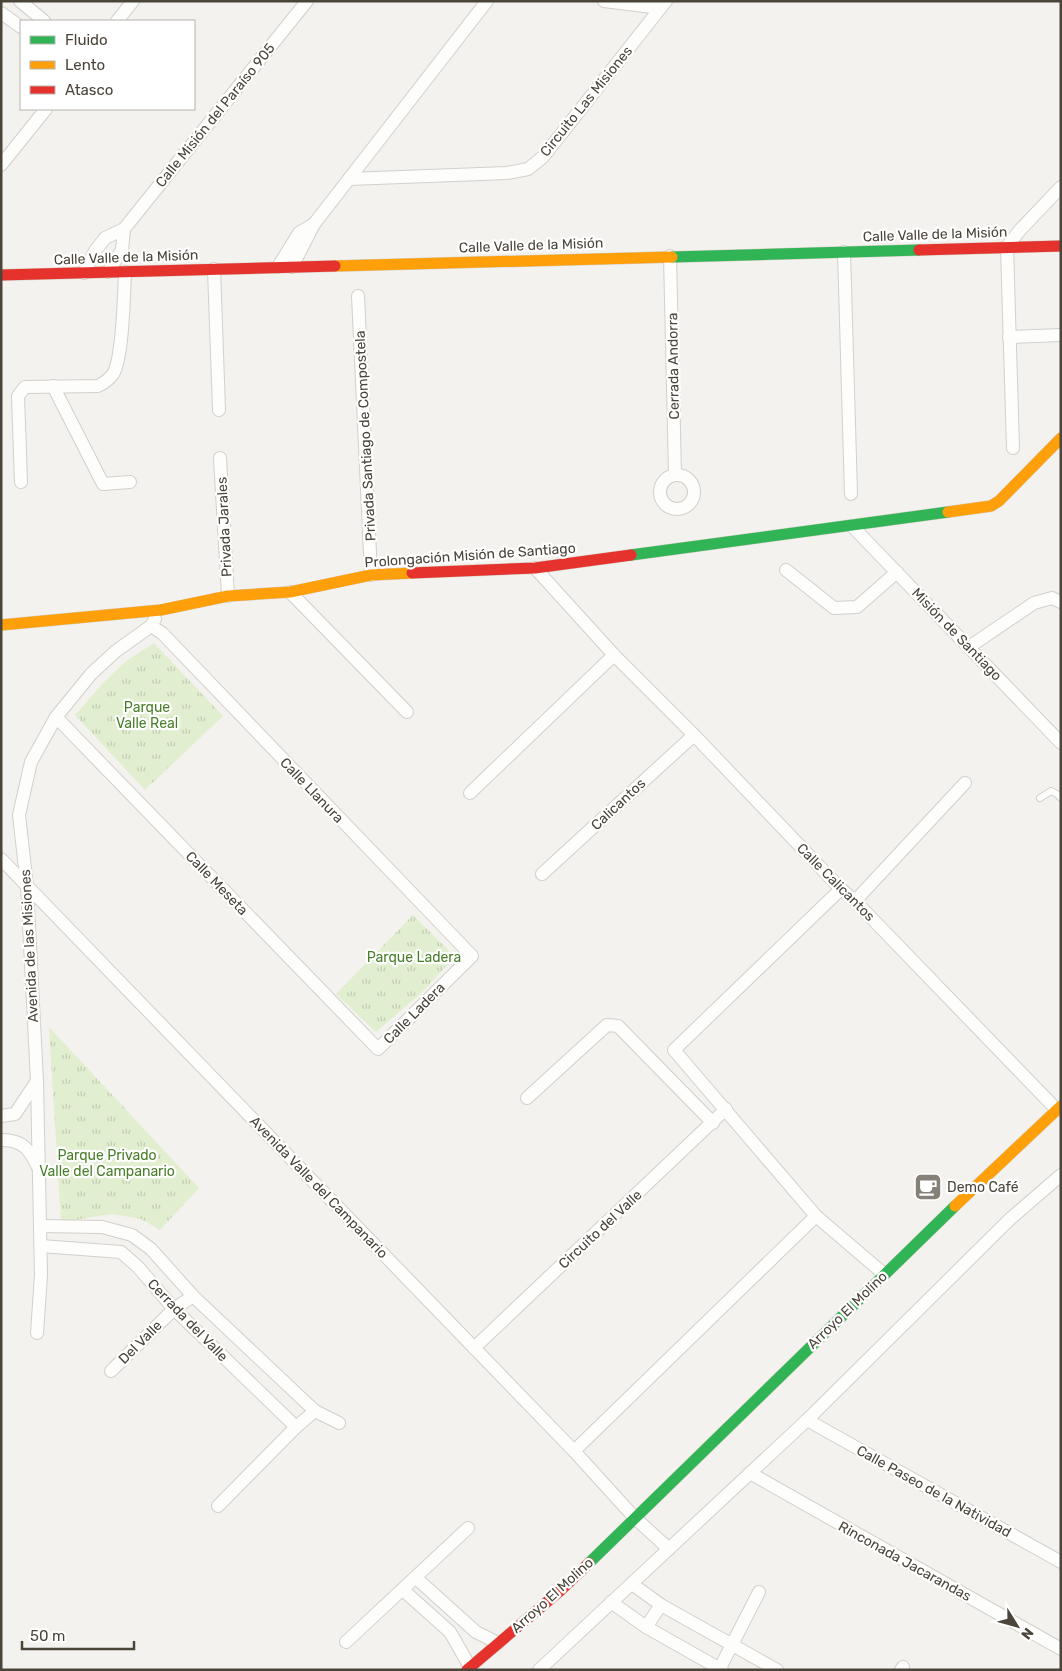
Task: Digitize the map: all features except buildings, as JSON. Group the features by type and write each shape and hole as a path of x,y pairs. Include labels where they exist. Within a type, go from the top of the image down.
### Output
{"street":[{"path":"20,1 43,20"},
{"path":"117,20 133,1"},
{"name":"Calle Misión del Paraíso 905","path":"124,230 307,1"},
{"path":"292,267 314,224 487,1"},
{"name":"Circuito Las Misiones","path":"604,1 663,5"},
{"name":"Circuito Las Misiones","path":"349,179 507,173 528,169 543,157 663,5"},
{"path":"1,13 20,26"},
{"path":"1,165 45,110"},
{"path":"1013,448 1007,247 1020,230 1061,187"},
{"path":"278,267 299,233 314,224"},
{"path":"84,273 95,251 105,238 124,230 122,250 108,272"},
{"name":"Calle Valle de la Misión","path":"1,275 1061,246"},
{"path":"844,252 852,494"},
{"name":"Cerrada Andorra","path":"670,256 675,475"},
{"path":"214,269 219,410"},
{"path":"21,482 18,396 25,387 98,386 107,381 117,366 125,272"},
{"name":"Privada Santiago de Compostela","path":"358,296 371,575"},
{"path":"1009,337 1061,335"},
{"path":"53,386 103,484 130,482"},
{"name":"Prolongación Misión de Santiago","path":"1,625 161,610 228,596 290,592 371,575 535,568 990,506 999,501 1061,438"},
{"name":"Privada Jarales","path":"220,458 228,596"},
{"name":"Misión de Santiago","path":"852,526 1061,743"},
{"name":"Calle Calicantos","path":"535,568 614,655 694,734 841,889 1059,1108"},
{"path":"786,570 834,608 857,607 897,572"},
{"path":"290,592 407,712"},
{"path":"969,646 1034,603 1052,598 1061,602"},
{"name":"Avenida de las Misiones","path":"37,1333 42,1276 37,1081 27,886 19,815 31,762 56,717 91,674 116,651 151,626 161,610"},
{"name":"Calle Llanura","path":"151,626 162,633 472,956"},
{"path":"470,793 614,655"},
{"name":"Calle Meseta","path":"56,717 378,1049"},
{"name":"Calicantos","path":"542,874 694,734"},
{"path":"855,901 965,782"},
{"name":"Avenida Valle del Campanario","path":"1,859 574,1451 634,1517"},
{"path":"841,889 674,1050 816,1216 884,1274"},
{"name":"Calle Ladera","path":"378,1049 472,956"},
{"path":"527,1098 607,1025 618,1026 713,1123"},
{"path":"1,1116 15,1114 37,1081"},
{"name":"Arroyo El Molino","path":"468,1668 561,1590 884,1274 1059,1108"},
{"name":"Circuito del Valle","path":"474,1348 726,1109"},
{"path":"1,1140 12,1140 27,1148 39,1170"},
{"path":"539,1670 807,1420 1010,1219 1061,1175"},
{"path":"574,1451 816,1216"},
{"name":"Cerrada del Valle","path":"40,1226 102,1227 132,1235 151,1250 193,1296 315,1411 340,1423"},
{"path":"41,1246 121,1252 132,1235"},
{"name":"Cerrada del Valle","path":"121,1252 138,1267 174,1309 296,1427"},
{"name":"Del Valle","path":"111,1371 174,1309 193,1296"},
{"path":"218,1506 296,1427 315,1411"},
{"name":"Calle Paseo de la Natividad","path":"807,1420 1061,1562"},
{"name":"Rinconada Jacarandas","path":"750,1473 1061,1649"},
{"path":"634,1517 669,1549"},
{"path":"346,1642 468,1528"},
{"path":"416,1578 476,1632 498,1643"},
{"path":"632,1584 661,1605 778,1670"},
{"path":"403,1590 450,1632 468,1668"},
{"path":"611,1602 646,1627 720,1669 759,1592"},
{"path":"646,1627 661,1605"}],"lane":[{"path":"1040,798 1051,791 1061,798"}],"green space":[{"name":"Parque Valle Real","path":"154,643 223,716 145,790 75,715 103,683 126,661"},
{"name":"Parque Ladera","path":"413,915 455,957 419,995 376,1032 336,994"},
{"name":"Parque Privado Valle del Campanario","path":"49,1027 199,1188 160,1230 141,1219 112,1214 61,1222"}],"traffic: fast":[{"path":"672,257 919,250"},
{"path":"631,555 948,512"},
{"path":"589,1563 955,1206"}],"traffic: slow":[{"path":"335,266 672,257"},
{"path":"948,512 991,506 999,501 1061,438"},
{"path":"1,625 161,610 228,596 290,592 371,575 412,573"},
{"path":"955,1206 1061,1106"}],"traffic: jam":[{"path":"919,250 1061,246"},
{"path":"1,275 335,266"},
{"path":"412,573 535,568 631,555"},
{"path":"467,1670 561,1590 589,1563"}],"place":[{"name":"Demo Café","path":"928,1187"}]}
